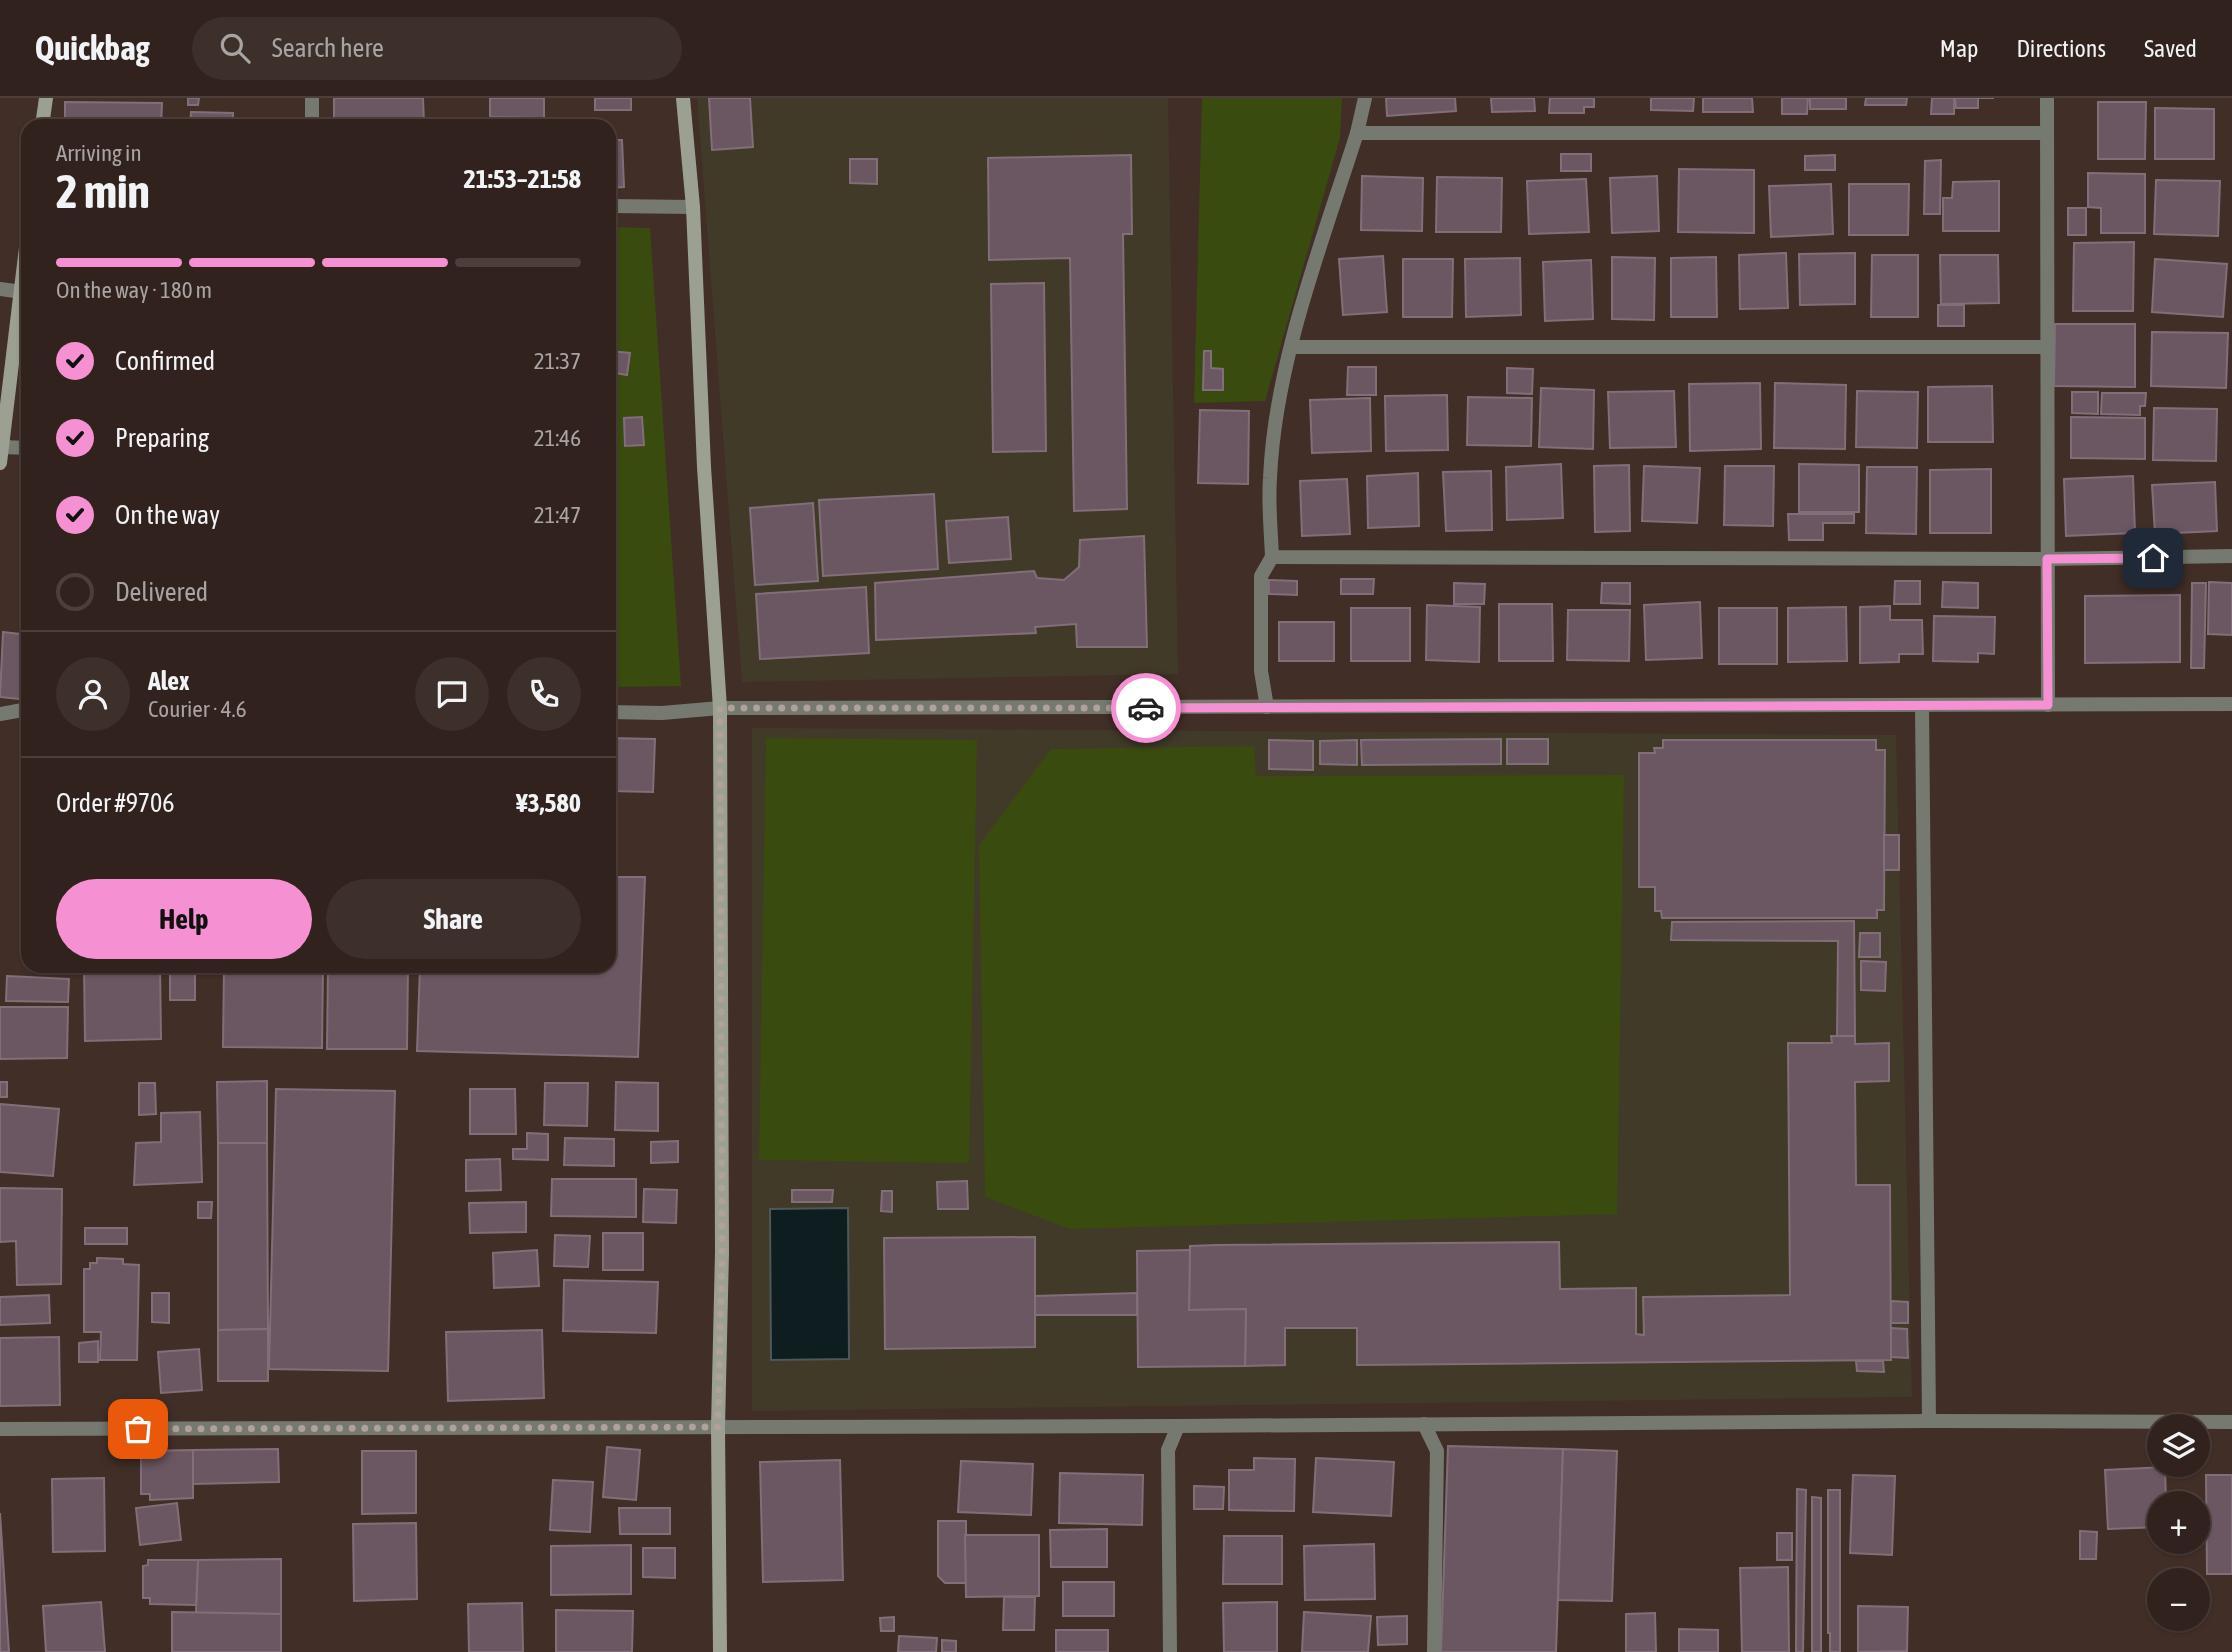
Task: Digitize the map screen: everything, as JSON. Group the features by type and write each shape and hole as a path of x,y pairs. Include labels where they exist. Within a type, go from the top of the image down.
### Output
{"street":[{"path":"43,119 46,98"},
{"path":"312,98 312,119"},
{"path":"683,98 693,207 704,467 720,708 720,1652"},
{"path":"1267,707 1261,671 1261,576 1272,557 1270,478 1281,388 1365,98"},
{"path":"2047,98 2048,705"},
{"path":"1357,133 2047,133"},
{"path":"616,206 693,207"},
{"path":"0,289 21,292"},
{"path":"0,463 21,300"},
{"path":"1291,347 2047,347"},
{"path":"2,447 21,448"},
{"path":"1272,557 2047,559 2232,556"},
{"path":"616,712 662,713 720,708 2232,704"},
{"path":"1922,706 1929,1421"},
{"path":"0,714 21,710"},
{"path":"0,1429 2232,1422"},
{"path":"1424,1424 1437,1451 1434,1652"},
{"path":"1170,1652 1168,1450 1178,1426"}],"shaded area":[{"path":"697,98 1168,98 1178,674 742,682"},
{"path":"752,728 1896,735 1912,1397 752,1411"},
{"path":"848,1208 849,1359 771,1360 770,1209"}],"green space":[{"path":"1202,98 1342,98 1340,138 1265,401 1194,403"},
{"path":"616,227 650,228 681,686 616,687"},
{"path":"766,738 977,740 969,1163 759,1160"},
{"path":"1254,746 1256,776 1624,775 1617,1214 1070,1229 985,1197 979,845 1051,749"}],"building":[{"path":"188,98 199,98 198,105 188,105"},
{"path":"334,98 423,98 424,119 334,119"},
{"path":"490,98 544,98 544,118 490,117"},
{"path":"595,98 631,98 631,110 595,110"},
{"path":"709,98 750,98 753,147 712,150"},
{"path":"1386,98 1455,98 1456,111 1387,116"},
{"path":"1491,98 1534,98 1535,111 1492,112"},
{"path":"1550,98 1594,98 1594,107 1584,107 1584,113 1549,113"},
{"path":"1651,98 1694,98 1693,111 1651,110"},
{"path":"1703,98 1752,98 1753,112 1703,112"},
{"path":"1782,98 1808,98 1807,114 1782,114"},
{"path":"1810,98 1846,98 1846,109 1810,109"},
{"path":"1866,98 1907,98 1906,105 1865,105"},
{"path":"1932,98 1954,98 1954,114 1931,114"},
{"path":"1955,98 1978,98 1978,108 1956,108"},
{"path":"65,102 162,103 161,119 65,119"},
{"path":"2098,102 2146,102 2145,159 2098,159"},
{"path":"2155,108 2214,109 2214,159 2155,159"},
{"path":"191,112 233,113 233,119 190,119"},
{"path":"616,140 622,140 624,187 616,188"},
{"path":"1561,154 1591,154 1591,171 1561,171"},
{"path":"1131,155 1132,234 1123,234 1127,509 1074,511 1070,258 989,260 988,158"},
{"path":"1835,155 1835,170 1805,170 1805,156"},
{"path":"850,159 877,159 877,184 850,183"},
{"path":"1941,160 1940,214 1924,214 1925,161"},
{"path":"1679,169 1754,170 1754,233 1678,232"},
{"path":"2088,173 2145,174 2145,233 2101,233 2101,208 2088,207"},
{"path":"1362,176 1423,178 1422,231 1361,230"},
{"path":"1657,176 1659,231 1612,233 1610,178"},
{"path":"1437,177 1502,178 1501,232 1436,232"},
{"path":"1586,179 1589,232 1529,234 1527,181"},
{"path":"2156,180 2220,181 2218,236 2154,234"},
{"path":"1999,181 1999,231 1943,231 1943,198 1952,198 1953,182"},
{"path":"1831,184 1833,234 1771,237 1769,186"},
{"path":"1849,184 1909,184 1908,235 1849,235"},
{"path":"2068,208 2086,208 2086,235 2068,235"},
{"path":"2134,242 2133,311 2073,311 2074,243"},
{"path":"1786,253 1788,308 1740,309 1739,255"},
{"path":"1855,253 1855,304 1800,305 1799,254"},
{"path":"1872,255 1918,255 1918,317 1871,317"},
{"path":"1940,255 1998,255 1999,303 1941,304"},
{"path":"1383,256 1387,312 1343,315 1339,259"},
{"path":"1612,257 1655,258 1654,320 1612,319"},
{"path":"1716,257 1717,317 1671,317 1671,258"},
{"path":"1520,258 1521,315 1466,317 1465,259"},
{"path":"1403,259 1453,259 1452,317 1403,317"},
{"path":"2155,259 2227,264 2223,317 2152,312"},
{"path":"1591,260 1593,319 1545,321 1543,262"},
{"path":"1044,283 1046,451 993,452 991,284"},
{"path":"1938,305 1964,305 1964,326 1938,326"},
{"path":"2055,324 2135,324 2135,387 2054,386"},
{"path":"2152,332 2228,333 2226,388 2151,386"},
{"path":"1204,351 1211,351 1211,368 1223,369 1223,390 1203,390"},
{"path":"616,352 630,353 627,375 616,373"},
{"path":"1348,367 1376,367 1376,395 1347,395"},
{"path":"1507,368 1533,369 1532,394 1507,393"},
{"path":"1760,383 1761,449 1690,451 1689,384"},
{"path":"1775,383 1846,385 1845,449 1774,448"},
{"path":"1992,386 1993,442 1928,442 1928,387"},
{"path":"1541,388 1594,390 1593,449 1539,447"},
{"path":"1674,391 1676,447 1610,448 1608,392"},
{"path":"1857,391 1918,392 1917,448 1856,447"},
{"path":"2072,392 2098,392 2098,414 2072,413"},
{"path":"2102,393 2146,393 2145,406 2140,406 2140,415 2101,414"},
{"path":"1447,395 1448,450 1386,451 1385,396"},
{"path":"1468,397 1532,398 1531,446 1467,445"},
{"path":"1370,398 1371,451 1312,453 1310,400"},
{"path":"2154,408 2217,409 2216,461 2153,460"},
{"path":"1200,410 1249,411 1248,484 1198,483"},
{"path":"642,417 644,445 625,446 624,418"},
{"path":"2071,417 2145,418 2145,459 2071,458"},
{"path":"1561,464 1563,518 1507,520 1506,467"},
{"path":"1799,464 1859,465 1859,512 1799,512"},
{"path":"1629,465 1630,531 1595,532 1594,466"},
{"path":"1644,466 1700,468 1697,523 1642,521"},
{"path":"1725,466 1774,466 1773,526 1724,525"},
{"path":"1867,467 1917,467 1916,534 1866,533"},
{"path":"1991,469 1991,533 1930,533 1930,470"},
{"path":"1491,471 1492,530 1446,531 1443,472"},
{"path":"1418,473 1419,526 1368,528 1367,476"},
{"path":"2133,476 2135,533 2066,536 2064,479"},
{"path":"1347,479 1350,534 1302,536 1300,481"},
{"path":"2215,482 2217,531 2155,534 2152,485"},
{"path":"934,494 938,569 823,576 819,500"},
{"path":"813,503 818,581 755,585 750,508"},
{"path":"1788,514 1854,514 1854,523 1823,523 1823,540 1789,540"},
{"path":"1008,517 1011,559 949,563 946,521"},
{"path":"1144,536 1147,647 1077,647 1076,624 1035,627 1036,633 876,640 875,583 1034,571 1037,578 1064,580 1079,567 1080,540"},
{"path":"1341,579 1374,579 1373,594 1341,594"},
{"path":"1269,580 1297,581 1297,595 1269,594"},
{"path":"1895,581 1920,581 1920,604 1894,604"},
{"path":"1943,582 1978,583 1978,608 1942,607"},
{"path":"2209,582 2232,583 2232,635 2208,634"},
{"path":"1454,583 1485,584 1484,604 1454,604"},
{"path":"1602,583 1630,583 1630,604 1601,603"},
{"path":"2192,583 2206,583 2204,668 2191,668"},
{"path":"866,587 869,653 760,659 756,594"},
{"path":"2180,595 2180,662 2085,663 2085,596"},
{"path":"1700,602 1702,658 1646,660 1644,605"},
{"path":"1499,604 1552,604 1553,661 1499,661"},
{"path":"1427,605 1480,607 1479,662 1426,660"},
{"path":"1890,606 1890,620 1922,620 1923,654 1899,654 1899,662 1860,663 1860,607"},
{"path":"1846,607 1847,661 1788,662 1788,608"},
{"path":"1351,608 1410,608 1410,661 1351,661"},
{"path":"1719,608 1777,608 1777,664 1719,664"},
{"path":"1568,610 1630,610 1629,661 1567,660"},
{"path":"1934,616 1995,617 1994,654 1978,653 1978,662 1933,661"},
{"path":"1279,622 1334,622 1334,661 1279,661"},
{"path":"3,632 21,634 21,699 0,697"},
{"path":"616,738 655,739 653,792 616,791"},
{"path":"1501,739 1501,764 1362,765 1361,740"},
{"path":"1507,739 1548,739 1548,764 1507,764"},
{"path":"1269,740 1313,741 1313,770 1269,769"},
{"path":"1357,740 1357,765 1320,764 1320,741"},
{"path":"1663,740 1876,740 1876,750 1885,750 1884,910 1877,910 1877,918 1662,918 1661,911 1655,911 1655,887 1639,887 1639,753 1655,753 1654,748 1663,748"},
{"path":"1884,835 1899,835 1899,870 1884,870"},
{"path":"616,877 645,877 638,1057 417,1051 420,973 616,973"},
{"path":"1854,921 1855,1036 1837,1037 1838,941 1671,940 1672,922"},
{"path":"1860,933 1880,933 1880,957 1859,957"},
{"path":"1861,961 1886,962 1885,991 1861,990"},
{"path":"84,973 160,973 161,1039 85,1041"},
{"path":"170,973 195,973 195,1000 170,1000"},
{"path":"224,973 323,973 322,1048 223,1047"},
{"path":"328,973 408,973 407,1049 327,1049"},
{"path":"7,976 69,979 68,1002 6,1001"},
{"path":"0,1007 68,1007 67,1058 0,1059"},
{"path":"1831,1036 1855,1036 1855,1044 1889,1043 1889,1081 1855,1082 1856,1185 1890,1185 1891,1360 1357,1365 1357,1328 1285,1328 1285,1365 1245,1366 1246,1309 1189,1310 1190,1246 1217,1245 1559,1242 1560,1289 1636,1288 1636,1334 1644,1335 1643,1297 1790,1295 1788,1043 1832,1043"},
{"path":"267,1081 267,1143 218,1143 217,1082"},
{"path":"0,1082 7,1082 7,1097 0,1097"},
{"path":"616,1082 658,1083 658,1131 615,1130"},
{"path":"139,1083 155,1083 156,1114 139,1115"},
{"path":"545,1083 588,1083 587,1126 544,1125"},
{"path":"276,1089 395,1091 388,1371 269,1369"},
{"path":"470,1089 515,1089 516,1134 470,1134"},
{"path":"0,1104 59,1109 53,1176 0,1172"},
{"path":"200,1112 202,1182 134,1185 136,1143 161,1142 161,1113"},
{"path":"527,1133 548,1134 548,1160 513,1159 513,1149 527,1149"},
{"path":"565,1138 614,1139 614,1166 564,1165"},
{"path":"678,1141 678,1162 651,1163 651,1142"},
{"path":"218,1143 267,1143 268,1329 218,1330"},
{"path":"500,1159 501,1190 466,1191 466,1160"},
{"path":"552,1179 636,1179 636,1217 551,1216"},
{"path":"967,1181 968,1209 938,1209 937,1182"},
{"path":"0,1188 62,1189 61,1284 17,1285 16,1241 0,1242"},
{"path":"644,1189 677,1190 676,1223 643,1222"},
{"path":"792,1190 833,1190 832,1202 792,1202"},
{"path":"882,1191 892,1191 892,1212 881,1211"},
{"path":"198,1202 212,1202 211,1218 198,1218"},
{"path":"526,1202 526,1232 470,1233 469,1203"},
{"path":"85,1228 127,1228 127,1244 85,1244"},
{"path":"603,1233 643,1233 643,1270 603,1270"},
{"path":"555,1235 590,1236 588,1267 554,1266"},
{"path":"1035,1237 1035,1347 885,1349 884,1238"},
{"path":"537,1250 539,1286 494,1288 493,1253"},
{"path":"1190,1250 1189,1310 1246,1309 1245,1366 1138,1367 1137,1251"},
{"path":"97,1258 123,1259 123,1264 139,1265 137,1360 100,1360 101,1332 84,1332 84,1269 90,1269 90,1263 97,1263"},
{"path":"564,1280 658,1282 656,1333 563,1331"},
{"path":"152,1293 169,1293 169,1323 152,1322"},
{"path":"1137,1293 1137,1315 1035,1315 1035,1296"},
{"path":"49,1295 50,1323 0,1325 0,1297"},
{"path":"1891,1301 1908,1302 1908,1323 1891,1323"},
{"path":"1891,1328 1907,1329 1908,1358 1891,1357"},
{"path":"268,1329 268,1381 218,1381 218,1330"},
{"path":"542,1330 544,1398 448,1401 446,1332"},
{"path":"59,1337 60,1405 0,1406 0,1338"},
{"path":"98,1341 98,1362 79,1362 79,1343"},
{"path":"199,1349 202,1390 161,1393 158,1352"},
{"path":"1856,1361 1883,1361 1884,1372 1857,1371"},
{"path":"1448,1446 1563,1449 1556,1652 1441,1652"},
{"path":"607,1447 640,1450 636,1500 603,1497"},
{"path":"278,1449 279,1482 193,1484 193,1450"},
{"path":"1563,1449 1617,1451 1612,1601 1558,1600"},
{"path":"193,1450 193,1498 150,1500 150,1494 141,1494 141,1451"},
{"path":"362,1451 416,1451 416,1513 362,1514"},
{"path":"1254,1458 1295,1459 1294,1511 1229,1510 1229,1470 1254,1470"},
{"path":"1316,1458 1394,1462 1391,1516 1313,1512"},
{"path":"840,1460 843,1580 763,1582 760,1462"},
{"path":"961,1461 1033,1464 1031,1515 958,1512"},
{"path":"2147,1468 2147,1477 2165,1477 2166,1491 2147,1491 2147,1528 2108,1529 2105,1470"},
{"path":"1060,1473 1143,1475 1142,1525 1059,1523"},
{"path":"1853,1475 1895,1476 1892,1555 1850,1553"},
{"path":"2232,1475 2232,1574 2210,1574 2210,1568 2207,1568 2207,1554 2210,1554 2210,1491 2206,1491 2206,1477"},
{"path":"104,1478 105,1551 53,1552 52,1479"},
{"path":"553,1480 593,1482 590,1532 550,1530"},
{"path":"1194,1486 1224,1487 1223,1509 1194,1509"},
{"path":"1797,1489 1806,1490 1803,1652 1796,1652"},
{"path":"1828,1490 1840,1490 1840,1652 1830,1652 1828,1633"},
{"path":"1812,1497 1821,1498 1821,1652 1812,1652"},
{"path":"177,1503 181,1540 140,1545 136,1508"},
{"path":"619,1508 670,1508 670,1534 620,1534"},
{"path":"0,1513 9,1652 0,1652"},
{"path":"938,1521 966,1521 966,1583 945,1583 938,1576"},
{"path":"416,1523 417,1599 354,1601 353,1524"},
{"path":"1107,1529 1107,1567 1051,1567 1050,1530"},
{"path":"2080,1531 2097,1532 2096,1559 2080,1559"},
{"path":"1777,1533 1792,1533 1792,1560 1777,1560"},
{"path":"965,1535 1039,1535 1039,1596 966,1597"},
{"path":"1224,1536 1282,1536 1282,1584 1223,1584"},
{"path":"1374,1544 1375,1599 1305,1600 1304,1546"},
{"path":"631,1545 631,1594 551,1595 551,1546"},
{"path":"643,1548 675,1548 675,1578 643,1577"},
{"path":"281,1559 281,1614 196,1613 198,1560"},
{"path":"148,1560 198,1560 196,1605 150,1604 150,1598 143,1598 143,1566 148,1565"},
{"path":"1788,1567 1789,1652 1742,1652 1740,1568"},
{"path":"1063,1582 1114,1582 1114,1616 1063,1616"},
{"path":"1004,1597 1035,1597 1034,1630 1003,1630"},
{"path":"101,1602 105,1652 46,1652 43,1606"},
{"path":"1277,1602 1277,1652 1224,1652 1223,1603"},
{"path":"522,1603 523,1652 469,1652 468,1604"},
{"path":"1858,1606 1908,1607 1907,1651 1858,1652"},
{"path":"556,1610 633,1611 632,1652 556,1652"},
{"path":"172,1612 281,1614 281,1652 172,1652"},
{"path":"1304,1612 1371,1616 1368,1652 1302,1652"},
{"path":"1655,1613 1656,1652 1626,1652 1626,1614"},
{"path":"1407,1616 1407,1644 1378,1645 1377,1617"},
{"path":"894,1617 894,1631 881,1631 880,1618"},
{"path":"1679,1629 1718,1630 1718,1652 1679,1652"},
{"path":"1056,1630 1108,1630 1108,1652 1056,1652"},
{"path":"899,1636 937,1638 936,1652 898,1652"},
{"path":"942,1640 956,1641 956,1652 942,1652"}],"way so far":[{"path":"138,1429 718,1427 722,1252 720,708 1146,708"}],"route":[{"path":"1146,708 2048,705 2047,559 2153,558"}]}
